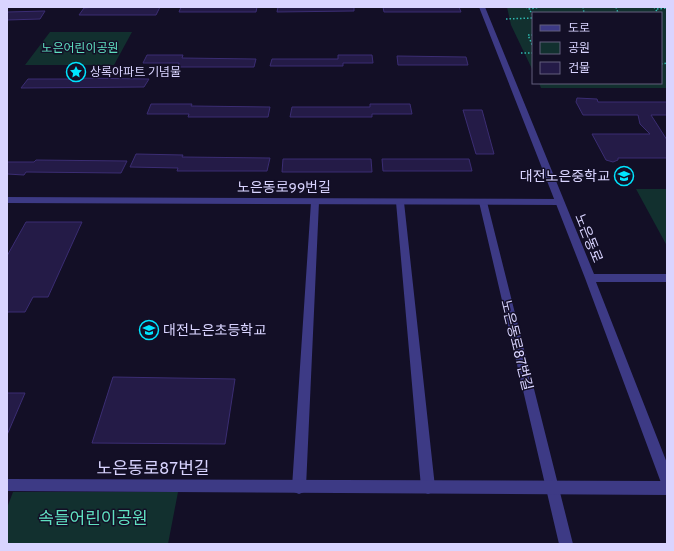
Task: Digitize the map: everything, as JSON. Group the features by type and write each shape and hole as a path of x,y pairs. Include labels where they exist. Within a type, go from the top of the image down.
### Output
{"street":[{"name":"노은동로","path":"482,7 590,278 667,480"},
{"name":"노은동로99번길","path":"7,200 560,202"},
{"path":"299,487 315,202"},
{"path":"400,202 428,487"},
{"name":"노은동로87번길","path":"483,202 566,544"},
{"path":"590,278 667,278"},
{"name":"노은동로87번길","path":"7,485 667,488"}],"path":[{"path":"526,7 532,14"},
{"path":"529,9 542,7"},
{"path":"550,7 563,7"},
{"path":"654,7 657,9 667,8"},
{"path":"506,19 532,18"},
{"path":"532,34 528,35 532,44"},
{"path":"521,53 532,53"}],"green space":[{"path":"507,7 667,7 667,88 541,88 539,84 662,84 662,12 532,12 532,69 511,25"},
{"name":"노은어린이공원","path":"50,32 132,32 114,65 25,65"},
{"path":"636,189 667,189 667,246"},
{"name":"속들어린이공원","path":"13,492 178,492 168,544 7,544 7,508"}],"building":[{"path":"160,7 156,15 79,15 84,8"},
{"path":"181,7 257,7 256,12 179,12"},
{"path":"278,7 354,7 354,11 277,12"},
{"path":"383,7 459,7 461,12 384,12"},
{"path":"45,11 40,19 7,20 7,12"},
{"path":"147,55 183,55 182,58 256,59 254,67 178,67 179,63 143,63"},
{"path":"338,55 372,55 373,63 343,63 343,66 270,66 272,59 338,59"},
{"path":"397,56 466,57 468,65 398,65"},
{"path":"28,79 149,79 144,87 21,88"},
{"path":"577,98 597,99 598,102 667,102 667,115 651,115 667,140 667,158 618,158 618,160 613,162 606,160 592,134 650,134 640,124 638,115 583,115 576,102"},
{"path":"151,104 270,107 268,117 188,117 189,114 147,114"},
{"path":"370,104 410,104 412,114 372,114 372,117 290,117 292,107 370,107"},
{"path":"463,110 482,110 494,154 476,154"},
{"path":"136,154 183,155 182,157 270,158 267,171 177,171 178,168 130,167"},
{"path":"283,159 371,159 372,172 282,172"},
{"path":"382,159 469,159 472,171 383,171"},
{"path":"36,160 127,161 121,173 26,172 24,175 7,174 7,162 34,162"},
{"path":"26,222 82,222 48,297 33,297 25,312 8,312 7,314 7,256"},
{"path":"113,377 235,379 225,444 92,443"},
{"path":"7,393 25,393 7,435"}],"place":[{"name":"상록아파트 기념물","path":"76,72"},
{"name":"대전노은중학교","path":"624,176"},
{"name":"대전노은초등학교","path":"149,330"}]}
